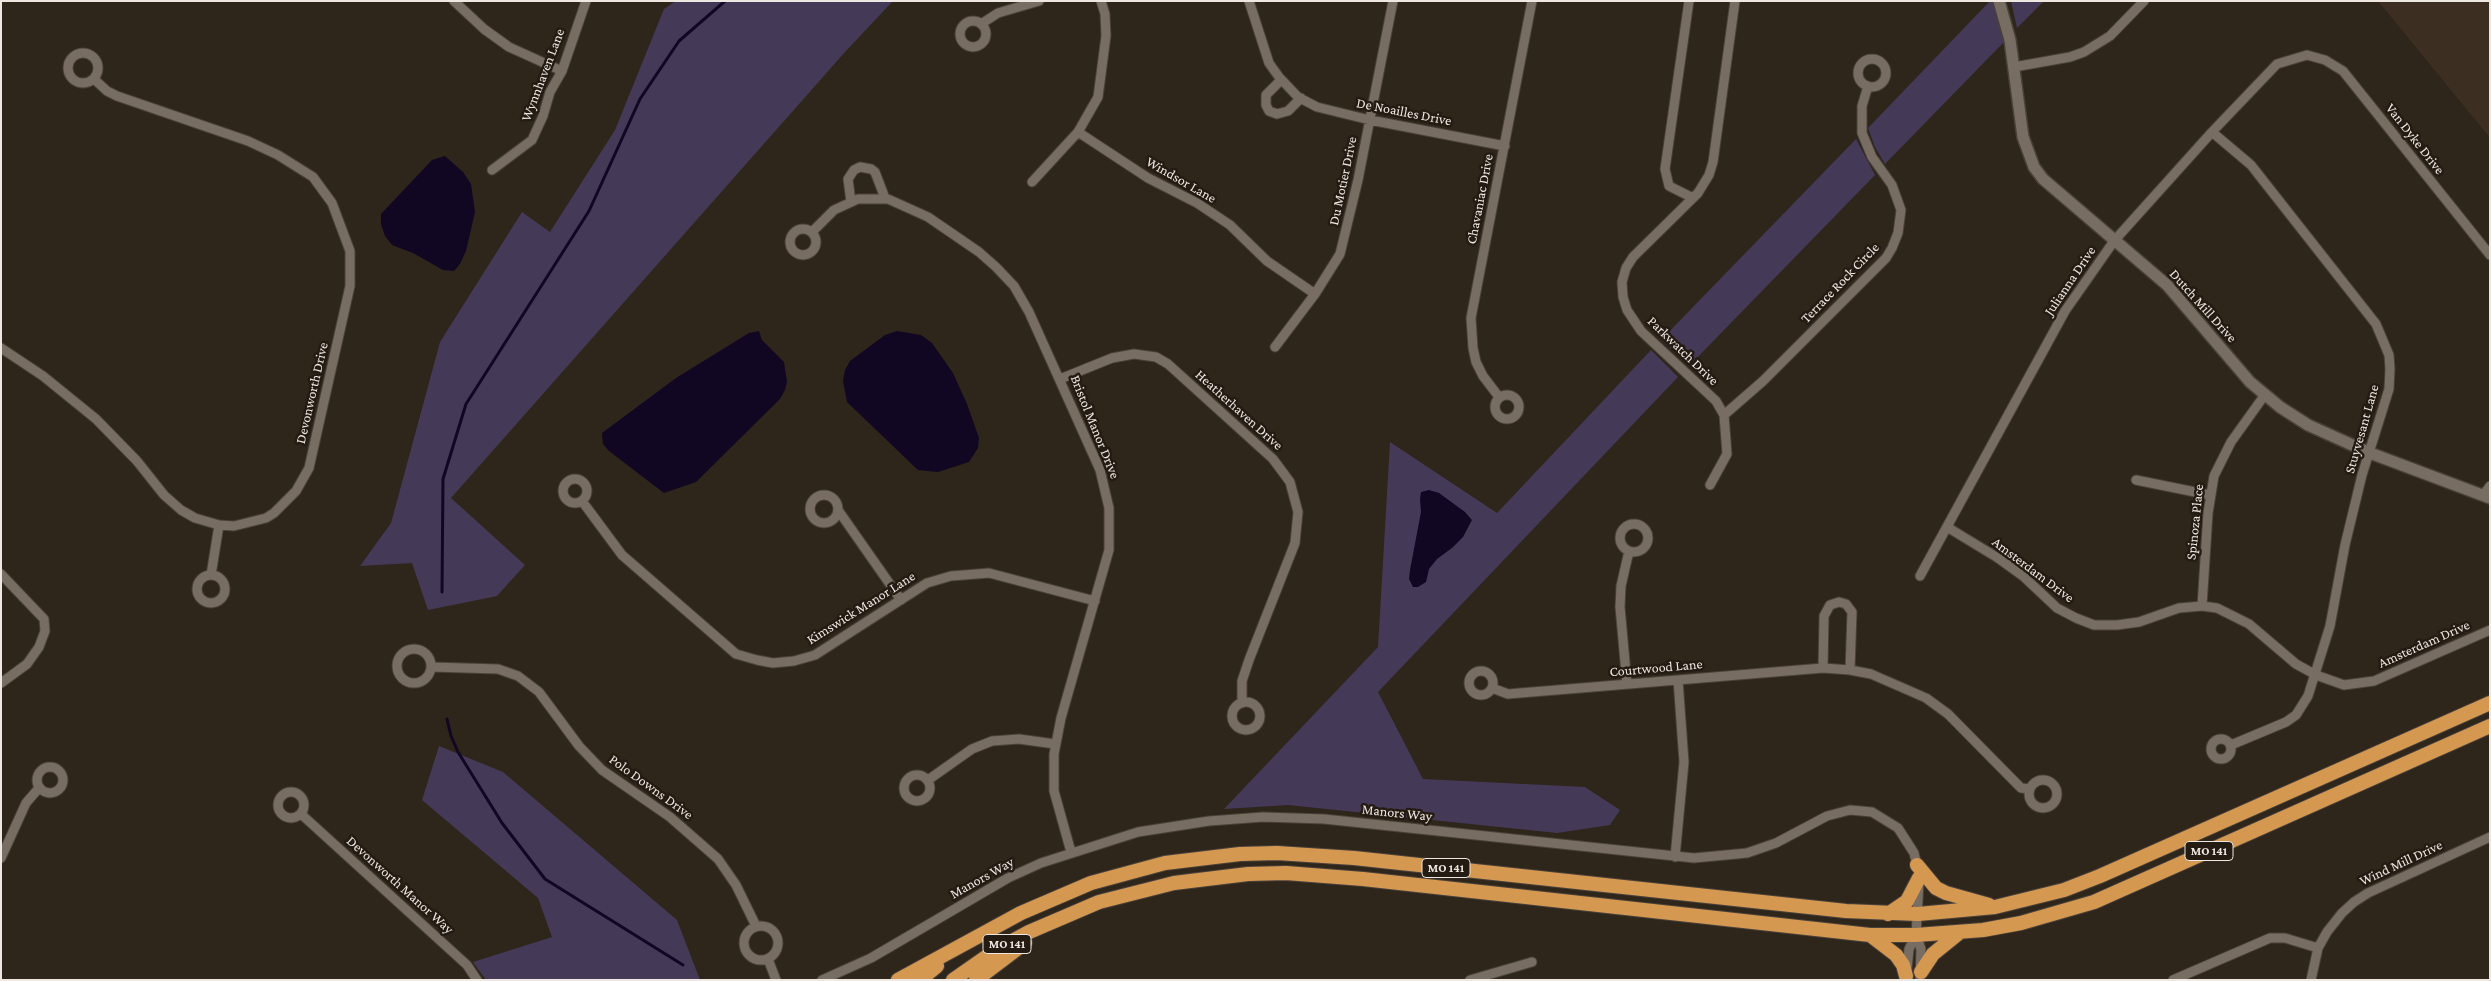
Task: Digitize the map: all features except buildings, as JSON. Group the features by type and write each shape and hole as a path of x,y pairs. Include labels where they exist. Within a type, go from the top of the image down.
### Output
{"highway":[{"name":"MO 141","path":"920,980 988,932 1056,897 1128,872 1202,858 1277,853 1354,858 1820,909 1888,914 1918,914 1995,907 2064,890 2100,876 2490,703"},
{"name":"MO 141","path":"953,980 996,950 1065,916 1136,891 1211,877 1286,873 1363,879 1870,935 1959,933 2021,923 2094,902 2490,726"},
{"path":"1888,914 1906,900 1918,872 1936,888 1946,893 1995,907"},
{"path":"976,980 1065,916"},
{"path":"898,980 988,932"},
{"path":"1921,976 1933,954 1959,933"},
{"path":"1870,935 1896,955 1903,965 1906,978"}],"street":[{"path":"454,1 484,29 509,47 562,71"},
{"name":"Wynnhaven Lane","path":"492,170 532,140 543,116 550,92 562,71 586,1"},
{"path":"981,24 998,13 1039,1"},
{"path":"1032,182 1078,132 1098,97 1106,36 1101,1"},
{"name":"De Noailles Drive","path":"1249,1 1269,63 1281,80 1301,98 1317,107 1370,120 1505,146"},
{"name":"Du Motier Drive","path":"1275,347 1315,294 1340,254 1345,240 1392,1"},
{"name":"Chavaniac Drive","path":"1499,397 1483,376 1476,362 1471,318 1532,1"},
{"path":"1688,1 1665,170 1669,186 1693,198"},
{"name":"Parkwatch Drive","path":"1724,415 1716,402 1641,332 1622,298 1624,275 1633,257 1693,198 1708,176 1713,162 1736,1"},
{"name":"Dutch Mill Drive","path":"1999,1 2007,25 2023,137 2034,167 2043,179 2171,290 2264,396 2308,425 2370,454 2488,493"},
{"path":"2014,67 2070,57 2084,52 2110,36 2144,1"},
{"name":"Julianna Drive","path":"1920,576 2020,390 2065,311 2114,241 2212,132 2277,64 2307,55"},
{"name":"Van Dyke Drive","path":"2307,55 2325,60 2343,71 2490,255"},
{"name":"Devonworth Drive","path":"1,348 42,376 96,419 181,510 195,518 219,525 234,526 266,518 274,513 296,491 304,480 309,468 350,286 352,266 345,234 332,204 313,177 289,161 248,142 117,96 107,91 94,79"},
{"path":"1281,80 1266,95 1266,105 1269,111 1277,114 1288,111 1301,98"},
{"name":"Terrace Rock Circle","path":"1724,415 1763,381 1886,258 1892,248 1898,233 1901,210 1895,191 1872,158 1862,133 1862,106 1868,86"},
{"name":"Windsor Lane","path":"1078,132 1148,178 1197,203 1230,226 1268,260 1315,294"},
{"name":"Stuyvesant Lane","path":"2212,132 2251,165 2376,324 2389,355 2390,369 2389,389 2347,536 2336,598 2316,675 2303,706 2296,715 2275,727 2231,745"},
{"path":"851,202 848,180 854,170 860,168 871,169 876,172 885,198"},
{"name":"Bristol Manor Drive","path":"812,232 834,210 851,202 858,199 885,198 903,204 928,217 956,235 996,267 1014,286 1029,312 1100,470 1107,495 1109,550 1055,744 1054,791 1071,852"},
{"name":"Heatherhaven Drive","path":"1060,379 1112,358 1134,354 1156,357 1168,364 1273,458 1290,482 1298,512 1295,543 1248,660 1242,681 1242,703"},
{"name":"Spinoza Place","path":"2202,606 2210,495 2220,460 2264,396"},
{"path":"1710,485 1726,454 1724,415"},
{"path":"2136,480 2210,495"},
{"name":"Kimswick Manor Lane","path":"582,501 622,555 736,654 757,660 773,663 794,661 815,655 927,583 950,576 989,573 1095,601"},
{"path":"838,510 901,600"},
{"path":"211,575 219,525"},
{"name":"Amsterdam Drive","path":"1947,527 2004,562 2057,608 2094,625 2117,625 2139,622 2179,608 2202,606 2216,608 2248,624 2291,660 2316,675 2344,685 2374,681 2490,630"},
{"path":"1627,684 1620,607 1621,586 1630,551"},
{"path":"1,574 44,619 45,632 39,647 27,664 1,683"},
{"path":"1823,668 1824,616 1830,605 1839,602 1846,604 1852,612 1850,670"},
{"name":"Polo Downs Drive","path":"432,667 498,669 518,676 539,692 579,746 602,770 670,816 718,859 736,885 756,926"},
{"name":"Courtwood Lane","path":"1492,688 1508,694 1823,668 1850,670 1870,674 1926,698 1948,714 2020,788 2030,789"},
{"path":"1675,857 1684,762 1678,680"},
{"path":"928,780 972,749 992,741 1013,739 1055,744"},
{"path":"1,858 26,803 39,788"},
{"name":"Manors Way","path":"822,980 871,958 1008,878 1071,852 1138,832 1209,821 1263,818 1324,819 1694,858 1747,853 1776,842 1827,816 1850,810 1872,812 1898,828 1907,839 1918,872 1916,935"},
{"name":"Devonworth Manor Way","path":"300,814 467,965 477,980"},
{"name":"Wind Mill Drive","path":"2311,980 2318,948 2327,932 2342,913 2368,893 2490,837"},
{"path":"756,926 769,927 777,936 778,946 775,953 768,959 752,957 745,947 747,934 756,926"},
{"path":"1916,935 1921,949 1921,976"},
{"path":"1906,978 1909,949 1916,935"},
{"path":"2173,980 2270,938 2285,938 2318,948"},
{"path":"768,959 776,980"},
{"path":"1470,980 1532,962"}],"shaded area":[{"path":"676,1 893,1 845,52 451,498 525,565 497,596 428,610 412,563 360,566 391,523 440,342 522,212 550,232 615,130 664,9"},
{"path":"1992,1 1999,16 2004,42 1885,164 1875,147 1868,128"},
{"path":"2011,1 2044,1 2017,28"},
{"path":"2378,1 2490,1 2490,138"},
{"path":"1856,139 1875,175 1690,365 1661,340"},
{"path":"445,156 463,172 471,184 475,212 466,251 460,264 454,271 443,270 413,253 392,245 385,236 381,224 381,214 432,160"},
{"path":"759,331 762,340 784,362 787,382 785,390 780,399 696,482 664,493 609,451 603,444 602,433 676,378 749,333"},
{"path":"897,331 921,335 932,343 953,373 979,438 978,448 969,462 938,472 918,470 847,402 843,381 845,370 850,361 885,335"},
{"path":"1651,350 1678,377 1378,692 1423,779 1585,787 1620,810 1610,825 1557,833 1288,805 1224,809 1378,647 1390,442 1497,513"},
{"path":"1429,490 1439,493 1465,512 1472,520 1463,537 1437,559 1429,569 1426,582 1418,587 1413,587 1409,579 1421,512 1421,492"},
{"path":"439,746 503,772 677,920 700,980 486,980 473,962 552,937 538,898 422,800"}],"waterway":[{"path":"442,592 443,479 466,404 589,211 640,99 679,41 725,1"},
{"path":"447,719 451,736 458,752 502,823 545,879 683,965"}]}
